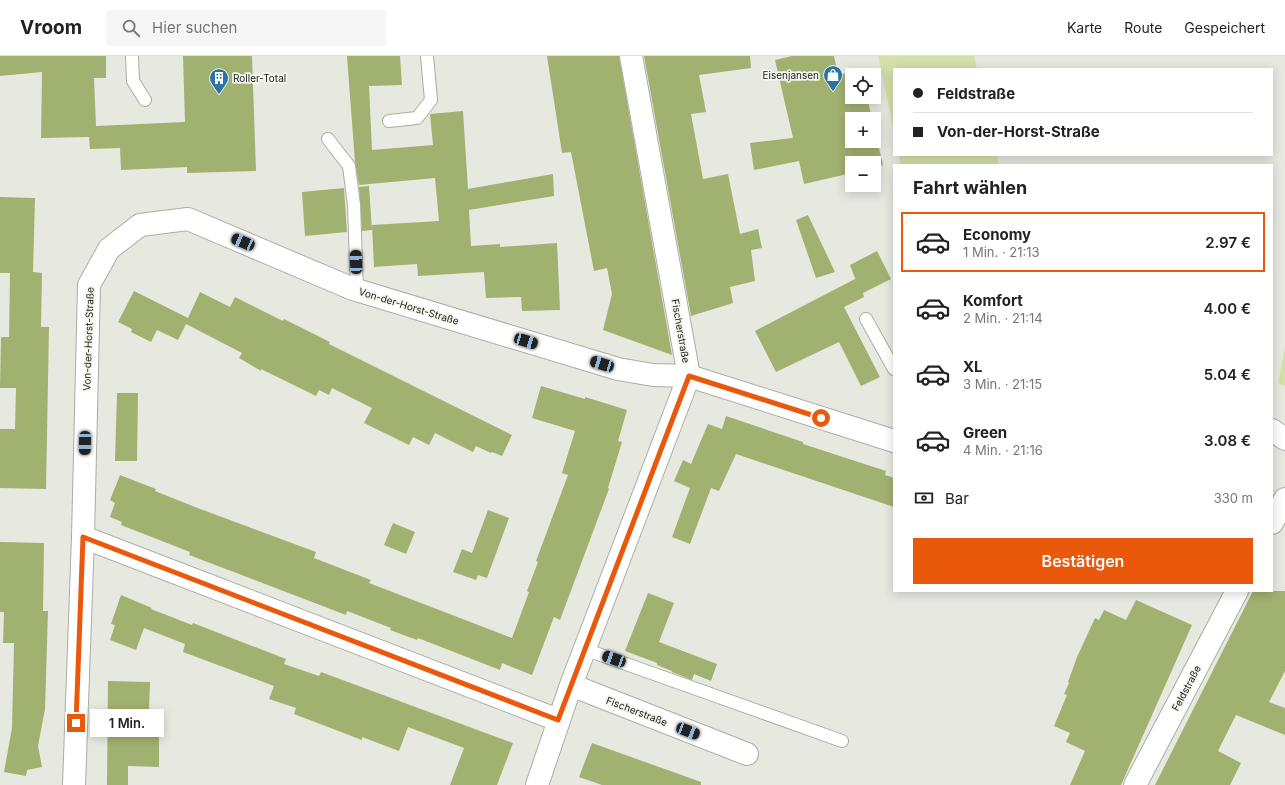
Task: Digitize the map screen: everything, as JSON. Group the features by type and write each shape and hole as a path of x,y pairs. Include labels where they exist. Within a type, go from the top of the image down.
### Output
{"street":[{"name":"Fischerstraße","path":"537,785 558,720 584,648 689,376 631,56"},
{"name":"Von-der-Horst-Straße","path":"74,785 83,537 89,285 109,249 140,225 188,219 357,290 618,369 653,375 689,376"},
{"path":"689,376 893,440"},
{"path":"1273,431 1285,439"},
{"path":"1273,522 1285,499"},
{"path":"83,537 558,720"},
{"name":"Feldstraße","path":"1135,785 1236,592"},
{"name":"Fischerstraße","path":"571,685 747,754"}],"lane":[{"path":"132,56 133,81 145,100"},
{"path":"389,121 417,118 431,100 427,56"},
{"path":"328,138 349,166 354,205 357,290"},
{"path":"866,319 893,367"},
{"path":"584,648 842,741"}],"green space":[{"path":"878,56 974,56 977,68 893,68 893,126"},
{"path":"899,156 997,156 999,164 901,164"},
{"path":"1285,347 1285,386 1278,383"}],"building":[{"path":"0,56 106,56 106,78 94,78 96,126 185,122 183,56 252,56 256,171 187,173 187,167 121,170 120,148 90,149 89,137 41,138 42,72 0,76"},
{"path":"347,56 400,56 402,85 369,86 372,150 433,145 430,114 463,111 468,189 553,174 554,196 469,210 471,246 500,244 500,247 557,243 560,310 522,311 521,297 486,298 484,272 418,276 417,264 374,267 372,225 439,221 435,178 359,185 355,162"},
{"path":"547,56 619,56 672,355 603,330 612,294 607,268 594,271 571,152 562,153"},
{"path":"644,56 750,56 751,68 699,75 706,112 691,114 703,179 728,174 740,234 758,229 762,248 751,250 755,281 730,287 733,303 691,316"},
{"path":"792,56 834,56 838,75 845,73 845,104 869,104 870,112 845,112 845,148 879,148 881,156 845,156 845,175 804,184 799,161 754,170 750,143 793,138 775,60"},
{"path":"369,186 372,230 362,231 359,187"},
{"path":"344,188 347,232 305,236 302,192"},
{"path":"0,197 35,198 33,272 42,273 41,327 49,327 46,489 0,488 0,429 15,429 16,388 0,388 1,337 9,337 10,273 0,273"},
{"path":"808,215 835,272 816,278 796,220"},
{"path":"877,251 891,279 863,293 864,297 844,307 880,377 861,386 839,342 776,372 755,331 855,279 856,281 850,265"},
{"path":"134,291 188,318 200,292 230,307 235,297 283,321 284,319 330,342 329,344 512,435 502,456 476,446 473,452 435,433 429,445 413,437 409,445 364,423 372,408 332,388 329,395 319,390 316,396 261,369 261,371 239,358 242,353 186,324 178,340 157,330 151,342 131,332 132,329 118,322"},
{"path":"541,386 585,399 585,397 627,410 618,441 622,442 608,488 609,489 560,620 554,617 532,675 502,663 500,670 418,638 417,640 390,630 391,628 347,611 346,615 189,555 190,552 121,525 122,522 110,517 115,503 110,500 120,475 156,489 155,491 195,507 316,552 314,558 371,580 369,583 512,638 529,592 527,591 538,562 536,561 568,475 562,473 575,431 532,418"},
{"path":"117,393 138,393 137,461 115,461"},
{"path":"726,416 803,442 803,444 886,471 885,475 893,478 893,507 736,454 719,491 711,488 690,544 672,537 690,488 674,481 683,460 691,464 708,424 722,429"},
{"path":"488,510 509,518 487,578 478,575 476,580 453,572 462,549 472,553"},
{"path":"393,523 415,532 406,554 384,545"},
{"path":"0,542 44,543 43,611 48,611 45,709 38,746 42,767 27,770 26,776 4,772 12,728 14,643 3,643 4,612 0,612"},
{"path":"1285,591 1285,671 1269,702 1285,708 1285,735 1236,715 1218,751 1241,763 1230,785 1155,785 1252,592"},
{"path":"648,593 674,603 659,642 717,664 711,681 694,674 692,680 657,665 657,663 625,651"},
{"path":"121,595 152,608 151,609 192,625 193,623 286,659 284,664 319,676 321,672 513,743 497,785 450,785 464,748 408,727 399,751 362,737 362,740 294,714 296,708 269,699 274,686 183,652 185,644 144,628 136,650 110,640 115,625 111,624"},
{"path":"1136,600 1192,625 1121,785 1070,785 1085,751 1066,742 1070,733 1054,726 1067,695 1064,694 1069,683 1068,682 1077,657 1095,618 1099,620 1104,610 1126,620"},
{"path":"108,681 150,682 148,737 159,737 159,767 128,766 128,785 107,785"},
{"path":"592,743 701,782 701,785 602,785 579,777"}],"place":[{"name":"Eisenjansen","path":"833,92"},
{"name":"Roller-Total","path":"219,95"}],"route":[{"path":"76,723 83,537 558,720 584,648 689,376 821,418"}]}
